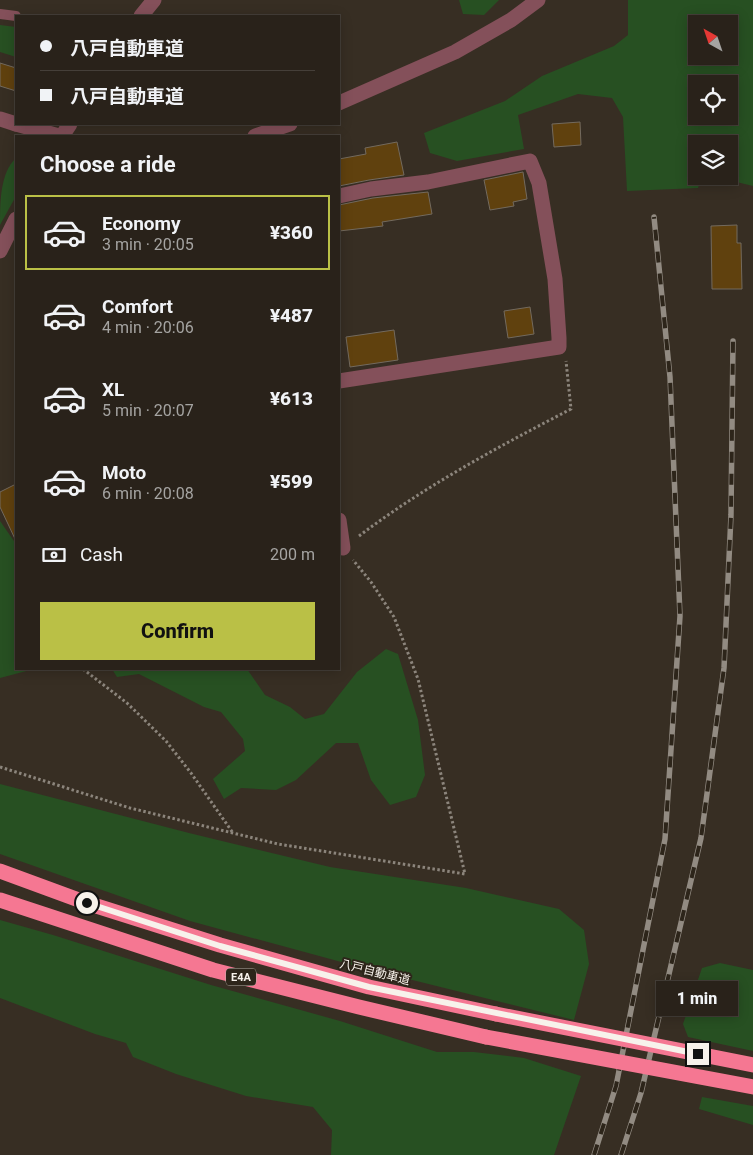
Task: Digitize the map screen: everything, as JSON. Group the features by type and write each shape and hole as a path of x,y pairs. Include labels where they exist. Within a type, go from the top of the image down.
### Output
{"highway":[{"name":"八戸自動車道","path":"0,871 87,903 220,946 369,987 753,1065"},
{"name":"E4A","path":"0,900 213,970 350,1005 486,1037 753,1086"}],"street":[{"path":"142,15 154,0"},
{"path":"340,103 455,52 511,20 538,0"},
{"path":"0,119 15,124"},
{"path":"20,125 56,135"},
{"path":"61,135 69,125"},
{"path":"263,135 277,133 289,125"},
{"path":"340,196 371,189 428,182 530,160 539,183 555,279 559,347 340,381"},
{"path":"0,251 15,222"},
{"path":"340,527 343,548"}],"lane":[{"path":"0,14 15,16"}],"path":[{"path":"0,766 130,808 278,844 465,874 418,679 394,617 371,582 343,548 381,519 423,492 501,445 571,409 567,363 559,347"},
{"path":"84,670 127,703 166,741 233,833"}],"green space":[{"path":"459,0 499,0 484,15 463,14"},
{"path":"628,0 753,0 753,186 738,182 738,135 688,135 688,185 699,185 698,188 627,191 623,117 612,98 578,94 518,115 524,149 457,161 430,153 424,133 505,101 542,76 614,46 628,35"},
{"path":"0,25 15,27 15,57 0,52"},
{"path":"15,159 15,198 0,225 2,188 11,164"},
{"path":"0,521 15,543 15,670 30,670 0,678"},
{"path":"386,649 398,654 418,720 425,775 416,797 390,805 371,780 358,743 336,743 296,780 276,790 241,788 224,799 213,779 245,751 243,739 221,712 204,707 139,674 117,677 113,670 248,670 265,695 290,707 305,719 324,714 357,672"},
{"path":"0,784 330,867 466,888 559,909 584,930 589,964 574,1020 356,966 190,921 0,854"},
{"path":"0,920 211,985 340,1021 437,1052 474,1052 524,1058 581,1076 554,1155 331,1155 332,1130 313,1107 246,1096 176,1074 133,1057 126,1043 95,1034 0,998"},
{"path":"720,963 753,970 753,1051 688,1037 683,1024 702,968"},
{"path":"702,1097 753,1106 753,1125 699,1109"}],"building":[{"path":"0,63 15,68 15,91 0,86"},
{"path":"580,122 581,145 554,147 552,124"},
{"path":"397,142 404,175 340,186 340,159 366,154 365,148"},
{"path":"523,172 527,199 513,202 514,206 490,210 484,180"},
{"path":"428,192 432,214 382,222 383,226 340,231 340,205 373,198"},
{"path":"737,225 737,243 741,243 742,289 712,289 711,226"},
{"path":"530,307 534,334 508,338 504,311"},
{"path":"394,330 398,360 350,367 346,337"},
{"path":"15,484 15,539 0,507 0,492"}],"railway":[{"path":"594,1155 616,1086 665,839 680,616 670,377 654,217"},
{"path":"621,1155 641,1093 701,838 724,668 731,515 733,341"}],"route":[{"path":"87,903 220,946 369,987 698,1054"}]}
